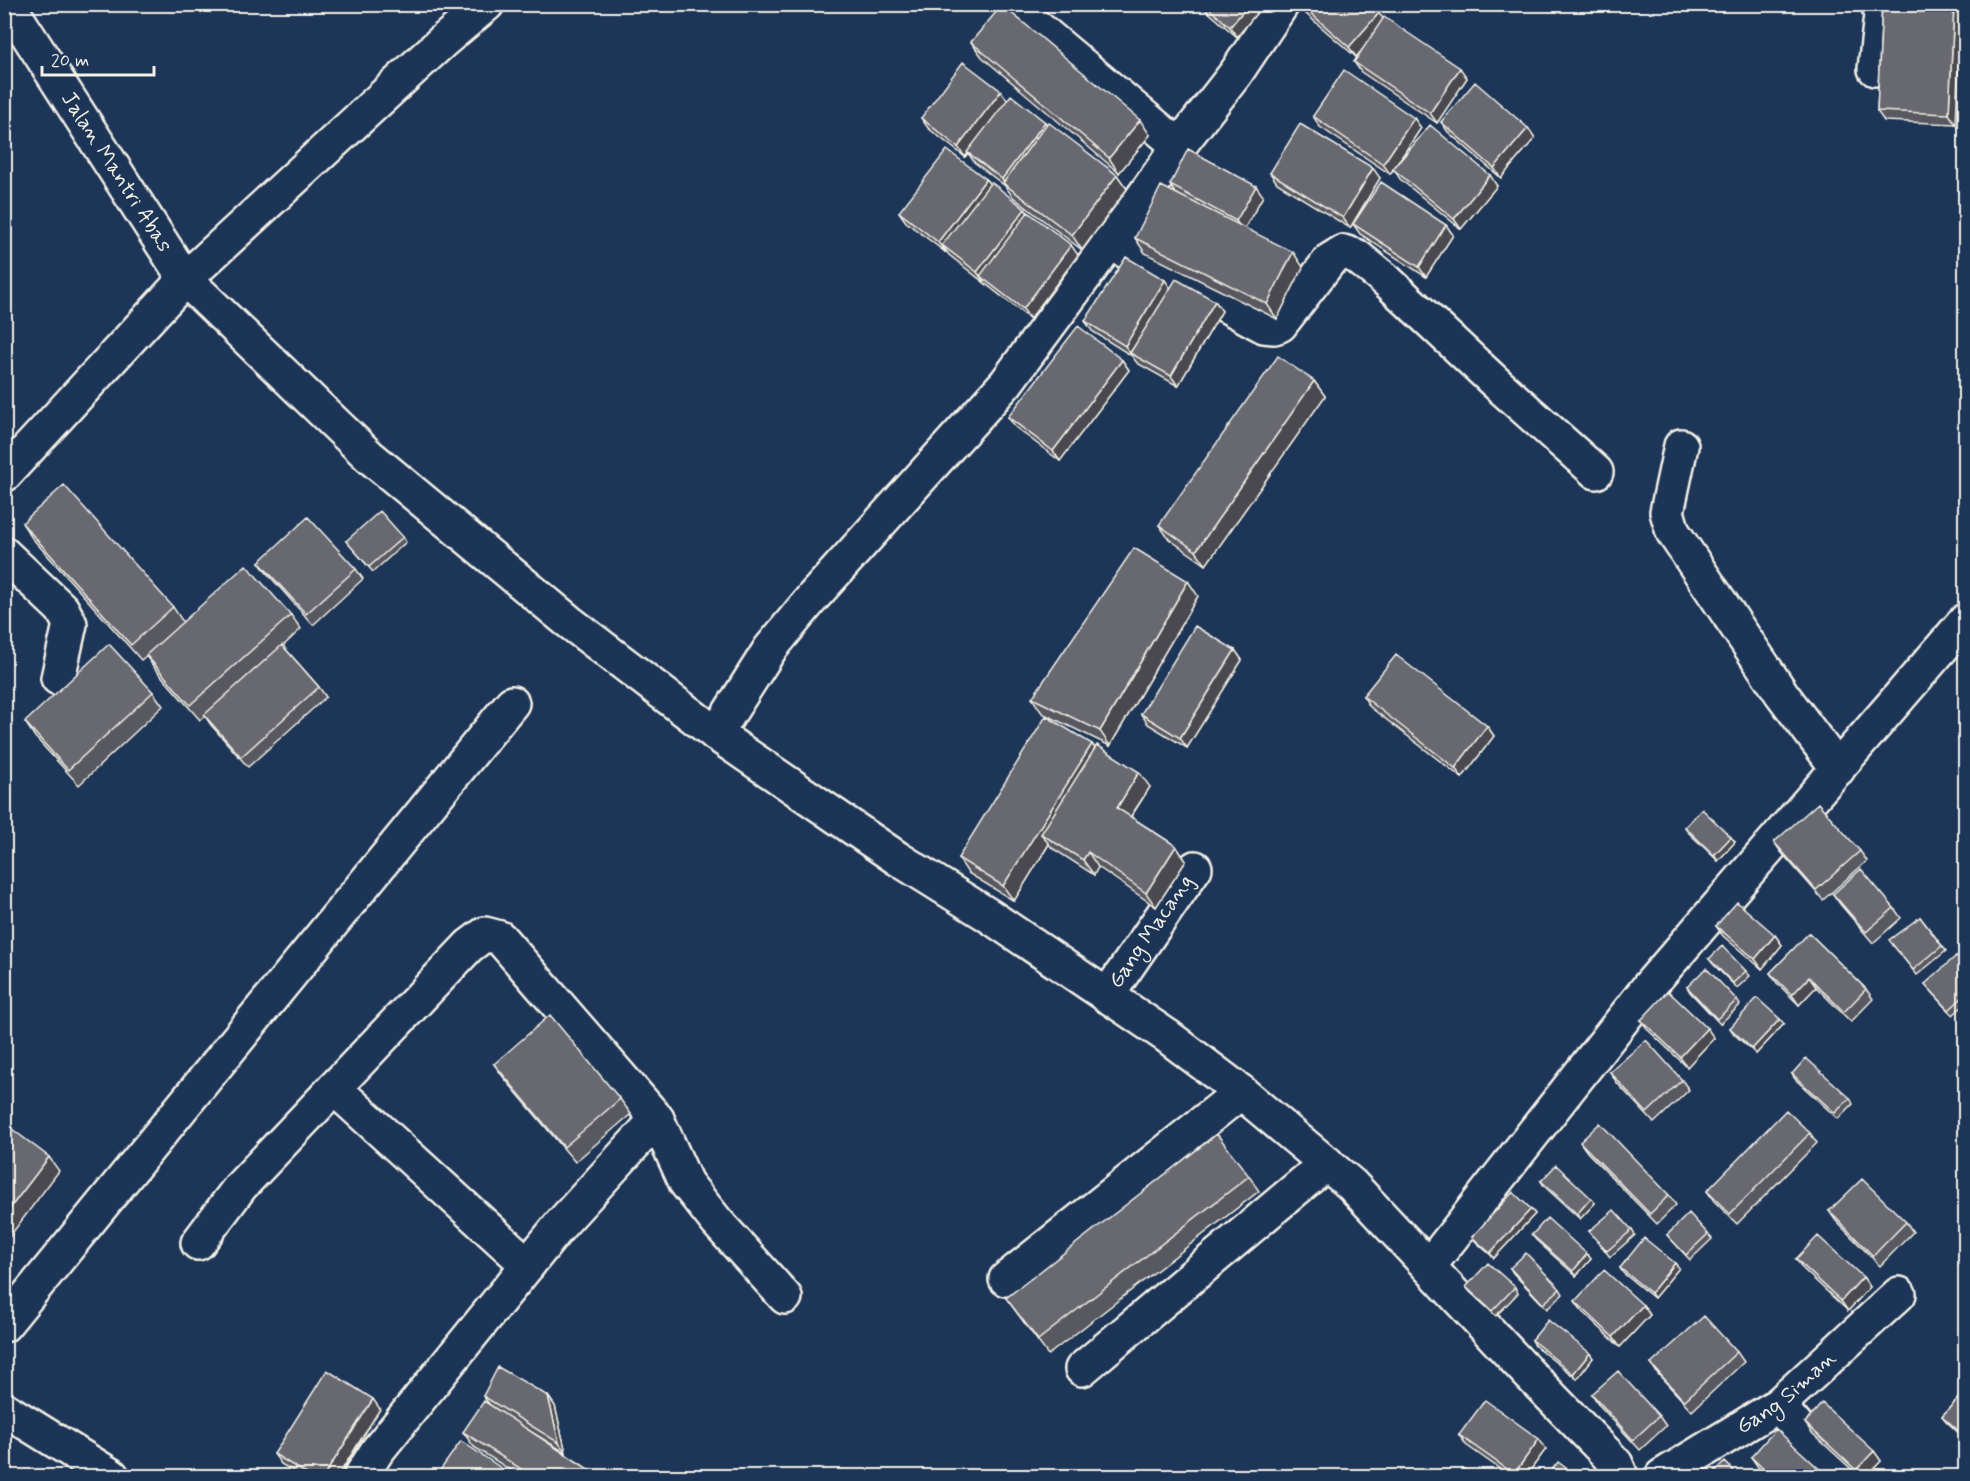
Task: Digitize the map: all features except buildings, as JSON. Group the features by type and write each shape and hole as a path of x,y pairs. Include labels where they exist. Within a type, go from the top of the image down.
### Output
{"street":[{"name":"Jalan Mantri Abas","path":"8,4 185,279 369,456 568,621 716,734 897,858 987,915 1167,1036 1241,1092 1352,1185 1605,1452 1616,1464 1621,1476"},
{"path":"4,475 185,279 442,41 487,4"},
{"path":"1020,4 1032,23 1179,146"},
{"path":"716,734 784,632 1006,382 1179,146 1236,73 1282,4"},
{"path":"1875,69 1881,15 1878,4"},
{"path":"1109,242 1264,326 1274,327 1280,325 1330,260 1343,252 1351,253 1386,280 1596,472"},
{"path":"1681,446 1667,512 1673,532 1782,694 1838,769"},
{"path":"4,554 62,609 70,624 58,678"},
{"path":"1429,1266 1650,985 1965,620"},
{"path":"4,1325 512,703"},
{"name":"Gang Macang","path":"1107,996 1195,868"},
{"path":"198,1243 240,1187 469,946 485,934 500,938 657,1119 686,1183 717,1222 785,1298"},
{"path":"334,1088 528,1264"},
{"path":"1006,1279 1241,1092"},
{"path":"361,1476 377,1451 561,1224 657,1119"},
{"path":"1082,1369 1327,1163"},
{"name":"Gang Siman","path":"1662,1476 1778,1405 1899,1294"},
{"path":"1778,1405 1839,1476"},
{"path":"4,1409 112,1476"},
{"path":"4,1424 89,1476"}]}
